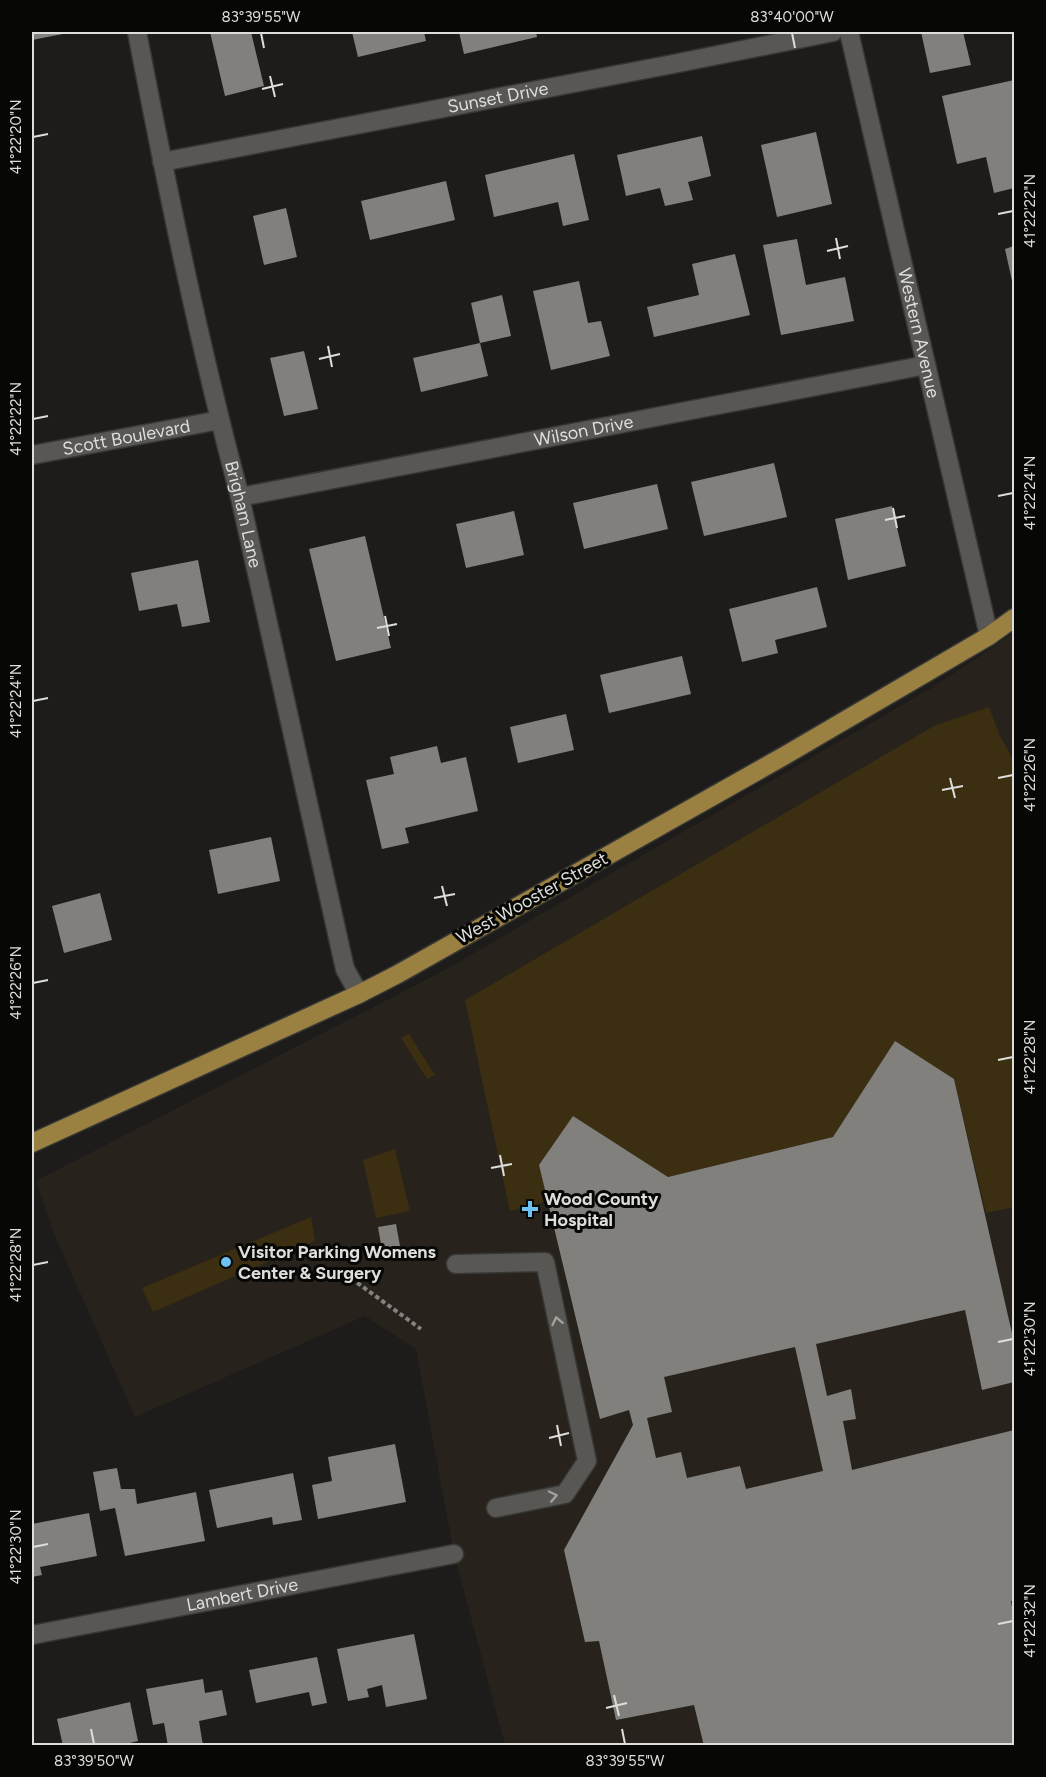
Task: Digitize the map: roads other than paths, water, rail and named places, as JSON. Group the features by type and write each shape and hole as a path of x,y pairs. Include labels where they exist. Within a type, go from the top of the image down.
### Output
{"main road":[{"name":"West Wooster Street","path":"32,1143 359,994 398,974 773,762 989,636 1014,618"}],"street":[{"name":"Brigham Lane","path":"137,32 162,162 220,420 240,497 345,969 359,994"},
{"name":"Sunset Drive","path":"162,162 833,32"},
{"name":"Western Avenue","path":"849,32 989,636"},
{"name":"Wilson Drive","path":"240,497 926,365"},
{"name":"Scott Boulevard","path":"32,454 220,420"},
{"path":"456,1264 545,1262 587,1461 565,1494 496,1508"},
{"name":"Lambert Drive","path":"32,1635 454,1554"}],"place":[{"name":"Wood County Hospital","path":"530,1209"},
{"name":"Visitor Parking Womens Center & Surgery","path":"226,1262"}]}
